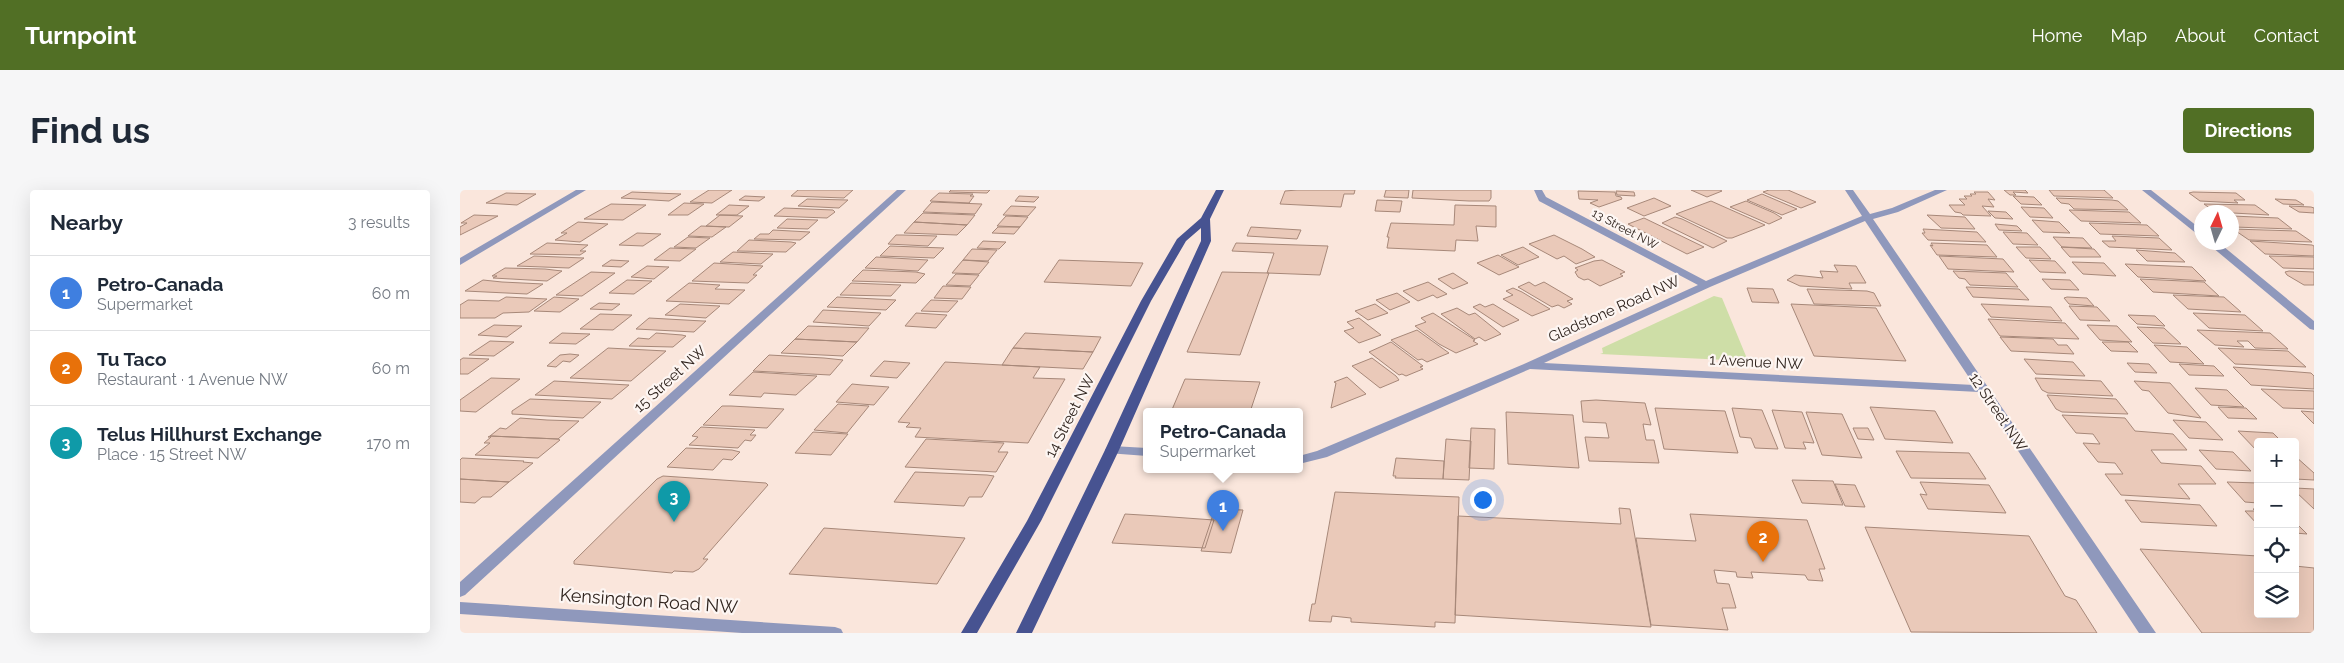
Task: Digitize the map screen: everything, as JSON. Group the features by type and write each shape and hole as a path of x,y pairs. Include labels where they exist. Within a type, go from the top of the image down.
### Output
{"main road":[{"name":"14 Street NW","path":"969,633 1034,521 1146,301 1182,239 1205,218 1220,190"},
{"name":"14 Street NW","path":"1024,633 1112,450 1206,241 1205,218"}],"street":[{"path":"460,262 582,190"},
{"name":"15 Street NW","path":"460,591 902,190"},
{"name":"13 Street NW","path":"1538,190 1542,199 1706,285"},
{"name":"12 Street NW","path":"1849,190 2148,633"},
{"name":"Gladstone Road NW","path":"1303,459 1322,454 1528,366 1706,285 1868,217 1896,210 1943,190"},
{"path":"2146,190 2194,229"},
{"path":"2220,250 2314,327"},
{"name":"1 Avenue NW","path":"1528,366 1983,390"},
{"path":"1112,450 1143,452"},
{"name":"Kensington Road NW","path":"460,608 835,633"}],"green space":[{"path":"1714,296 1722,298 1748,361 1600,354 1603,353 1602,348"}],"building":[{"path":"709,190 732,190 712,203 690,202"},
{"path":"798,190 853,190 844,198 791,196"},
{"path":"951,190 990,190 987,193 949,192"},
{"path":"1355,190 1354,194 1344,194 1341,207 1280,204 1285,191"},
{"path":"1386,190 1409,190 1408,198 1384,197"},
{"path":"1413,190 1491,190 1491,198 1489,201 1469,201 1412,198"},
{"path":"1691,190 1720,190 1722,191 1707,197"},
{"path":"1769,190 1788,190 1816,202 1801,208 1763,192"},
{"path":"2004,190 2025,190 2028,193 2013,192 2016,195 2010,195"},
{"path":"2049,190 2104,190 2113,198 2054,196"},
{"path":"1578,191 1615,192 1616,196 1622,199 1599,207 1590,203 1598,200 1579,199"},
{"path":"1616,191 1634,192 1635,196 1617,195"},
{"path":"632,192 681,194 669,201 621,198"},
{"path":"1974,192 1988,192 1995,200 1988,199 1994,207 1982,206 1991,216 1963,215 1955,212 1949,205 1965,205 1959,199 1967,199 1964,196 1972,196 1970,194 1976,194"},
{"path":"506,193 536,194 517,205 486,203"},
{"path":"939,193 973,194 970,196 974,196 969,203 930,201"},
{"path":"2189,193 2236,193 2245,200 2234,200 2238,203 2200,201"},
{"path":"1762,194 1797,209 1782,215 1747,200"},
{"path":"745,196 765,197 759,201 739,200"},
{"path":"1019,196 1039,197 1034,202 1015,201"},
{"path":"2013,196 2034,197 2042,205 2021,204"},
{"path":"1654,198 1671,206 1644,216 1627,208"},
{"path":"2056,198 2118,201 2128,210 2074,209 2069,204 2061,203"},
{"path":"807,199 848,200 839,208 798,206"},
{"path":"2275,199 2296,200 2304,205 2283,204"},
{"path":"1377,200 1402,201 1400,212 1375,211"},
{"path":"1711,201 1765,225 1732,238 1727,238 1676,214"},
{"path":"1746,201 1782,218 1769,224 1730,207"},
{"path":"932,202 982,204 975,214 923,212"},
{"path":"684,203 704,204 688,215 668,215"},
{"path":"611,204 646,205 623,220 584,219"},
{"path":"2204,204 2255,205 2269,215 2239,213 2239,205"},
{"path":"729,205 749,206 737,215 716,215"},
{"path":"1455,205 1496,206 1496,227 1476,226 1478,241 1456,240 1455,251 1387,248 1389,237 1387,237 1391,223 1454,225"},
{"path":"1011,206 1036,207 1028,216 1003,215"},
{"path":"2289,206 2311,207 2314,208 2314,213 2299,212"},
{"path":"2021,207 2044,208 2053,218 2030,217"},
{"path":"784,208 833,210 835,212 827,218 774,216"},
{"path":"2069,210 2129,212 2141,223 2081,221"},
{"path":"1988,211 2006,212 2013,219 1995,218"},
{"path":"923,213 975,215 967,225 914,222"},
{"path":"474,215 498,216 460,235 460,227 467,223 461,223"},
{"path":"720,215 743,216 729,227 706,226"},
{"path":"1927,215 1965,217 1975,229 1941,228"},
{"path":"1006,216 1028,217 1020,227 997,226"},
{"path":"2239,216 2278,218 2292,229 2239,227"},
{"path":"1675,217 1727,241 1713,248 1662,223"},
{"path":"1644,218 1704,247 1687,254 1628,224"},
{"path":"787,219 818,220 808,229 777,228"},
{"path":"2032,220 2059,222 2070,233 2043,232"},
{"path":"578,222 608,224 580,242 555,240 567,233 561,233"},
{"path":"914,222 967,225 957,235 904,233"},
{"path":"2089,223 2147,225 2159,236 2100,234"},
{"path":"1995,224 2017,226 2022,231 1999,230"},
{"path":"701,226 726,227 712,237 688,236"},
{"path":"998,227 1020,227 1014,234 992,233"},
{"path":"1251,227 1301,230 1297,239 1247,236"},
{"path":"1923,229 1977,232 1986,242 1928,240 1922,233 1925,233"},
{"path":"2239,229 2296,231 2312,242 2249,240 2239,233"},
{"path":"773,230 810,232 800,240 754,239 760,234 769,234"},
{"path":"2003,232 2027,233 2038,245 2013,244"},
{"path":"637,233 661,234 643,246 619,245"},
{"path":"896,235 937,236 928,246 888,244"},
{"path":"1554,235 1595,257 1576,264 1564,256 1557,259 1529,244"},
{"path":"2112,236 2159,238 2172,250 2109,247 2102,241 2116,241"},
{"path":"688,237 710,238 696,248 674,247"},
{"path":"2053,237 2083,238 2092,248 2062,247"},
{"path":"749,240 796,243 786,252 737,251"},
{"path":"983,241 1006,242 999,249 977,248"},
{"path":"2250,241 2312,245 2314,246 2314,256 2265,254"},
{"path":"547,243 588,245 580,251 586,251 580,255 530,254"},
{"path":"1236,243 1328,246 1320,275 1267,273 1274,253 1232,251"},
{"path":"1931,243 1987,245 1997,257 1937,255 1930,245 1933,246"},
{"path":"890,246 944,248 934,258 880,256"},
{"path":"1523,247 1539,257 1518,265 1501,255"},
{"path":"2016,247 2040,247 2051,259 2026,258"},
{"path":"2061,247 2094,249 2101,257 2070,257"},
{"path":"670,248 696,249 680,261 654,260"},
{"path":"972,249 997,250 988,261 963,260"},
{"path":"2136,250 2175,253 2185,262 2147,261"},
{"path":"733,252 773,254 761,264 720,262"},
{"path":"1498,255 1519,267 1499,275 1477,263"},
{"path":"534,256 584,258 569,268 517,266"},
{"path":"1939,256 2003,259 2014,272 1948,269"},
{"path":"2269,256 2314,257 2314,269 2283,268"},
{"path":"876,257 928,260 918,271 865,268"},
{"path":"611,260 629,261 621,267 602,266"},
{"path":"963,260 989,262 979,274 952,273"},
{"path":"1059,260 1143,263 1131,286 1044,282"},
{"path":"1602,260 1625,272 1620,274 1623,276 1600,286 1588,279 1584,280 1578,277 1575,272 1578,270 1575,268"},
{"path":"2029,260 2055,261 2066,273 2040,272"},
{"path":"2072,262 2104,263 2116,276 2083,274"},
{"path":"714,263 763,266 753,275 757,275 748,283 692,281"},
{"path":"2125,264 2192,267 2206,281 2138,277"},
{"path":"1834,265 1856,266 1866,283 1849,283 1852,289 1800,286 1787,280 1795,275 1823,278 1820,271 1838,272"},
{"path":"647,266 669,267 654,279 631,277"},
{"path":"505,268 562,271 547,281 493,278 497,276 492,276"},
{"path":"863,270 925,274 916,283 852,281"},
{"path":"1953,271 2006,273 2018,287 1970,285 1965,279 1959,278"},
{"path":"591,272 615,273 582,296 556,295"},
{"path":"1222,272 1269,273 1240,355 1187,352"},
{"path":"2285,272 2314,272 2314,285 2304,285 2287,275"},
{"path":"1453,273 1468,283 1453,289 1438,279"},
{"path":"956,274 979,275 970,286 946,285"},
{"path":"2042,279 2070,280 2079,290 2051,289"},
{"path":"2140,279 2204,282 2219,296 2153,292"},
{"path":"483,280 543,284 527,294 465,291"},
{"path":"627,280 652,281 634,294 609,293"},
{"path":"1428,282 1447,294 1437,298 1433,295 1418,301 1403,291"},
{"path":"1529,282 1535,286 1544,282 1573,299 1567,301 1572,304 1564,308 1558,305 1552,307 1518,287"},
{"path":"689,283 720,285 715,289 745,290 729,304 666,301"},
{"path":"851,283 901,285 891,296 840,295"},
{"path":"943,286 971,287 962,299 934,298"},
{"path":"1966,287 2019,289 2029,300 1973,297"},
{"path":"1513,288 1550,309 1532,316 1503,299 1513,295 1506,291"},
{"path":"1747,288 1773,289 1779,303 1752,302"},
{"path":"1807,289 1867,291 1874,293 1881,306 1814,304"},
{"path":"1397,293 1410,302 1390,310 1376,300"},
{"path":"2173,295 2224,297 2241,312 2188,309"},
{"path":"506,297 547,299 529,312 503,313 495,318 460,318 460,305 468,300 499,301"},
{"path":"554,297 579,299 560,312 534,311"},
{"path":"837,297 896,300 886,310 827,307"},
{"path":"2064,298 2087,298 2094,306 2069,304"},
{"path":"931,300 958,301 948,312 921,311"},
{"path":"599,303 620,304 612,310 590,309"},
{"path":"680,304 720,306 706,318 665,315"},
{"path":"1375,304 1388,313 1368,320 1355,311"},
{"path":"1480,304 1485,307 1493,304 1519,320 1503,327 1473,307"},
{"path":"1791,304 1876,308 1906,361 1814,356"},
{"path":"1981,304 2051,307 2062,321 1991,317"},
{"path":"2069,306 2097,307 2110,321 2080,320"},
{"path":"1457,308 1469,315 1475,313 1501,334 1485,341 1479,337 1475,339 1441,314"},
{"path":"823,310 881,313 869,326 813,322"},
{"path":"916,313 947,315 936,328 905,326"},
{"path":"1433,313 1475,340 1473,341 1478,344 1456,353 1439,344 1415,326 1426,322 1421,318"},
{"path":"2193,313 2245,315 2263,331 2209,328"},
{"path":"600,314 632,315 613,330 580,329"},
{"path":"2128,315 2155,316 2165,326 2137,324"},
{"path":"649,318 706,321 694,332 636,329"},
{"path":"1359,318 1381,335 1359,343 1344,331 1354,328 1347,322"},
{"path":"1988,319 2065,323 2079,339 2000,336"},
{"path":"494,325 522,326 507,337 478,335"},
{"path":"2087,325 2117,326 2132,342 2100,340"},
{"path":"808,326 869,328 857,342 795,339"},
{"path":"2137,327 2164,328 2181,344 2153,343"},
{"path":"1417,330 1449,353 1427,362 1422,359 1418,360 1391,340"},
{"path":"2197,330 2270,333 2288,349 2255,348 2248,341 2237,341 2244,347 2215,345"},
{"path":"562,333 590,334 576,344 549,343"},
{"path":"656,333 686,336 673,347 629,346 638,338 649,339"},
{"path":"1025,333 1101,337 1093,352 1013,348"},
{"path":"2000,337 2053,339 2058,345 2067,345 2074,354 2011,351"},
{"path":"795,339 857,342 843,356 781,353"},
{"path":"490,341 514,342 494,356 469,355"},
{"path":"1391,342 1423,366 1420,367 1423,369 1406,376 1399,375 1369,352"},
{"path":"2102,342 2128,342 2138,352 2111,351"},
{"path":"2154,345 2187,347 2204,364 2170,362"},
{"path":"608,348 666,351 631,381 570,378"},
{"path":"1013,348 1093,352 1083,369 1002,365"},
{"path":"2218,348 2288,351 2306,367 2235,364"},
{"path":"560,355 579,355 570,362 563,361 556,367 547,366"},
{"path":"769,355 843,360 830,375 753,371"},
{"path":"463,358 489,359 468,374 460,374 460,360"},
{"path":"1372,358 1399,380 1380,388 1352,366"},
{"path":"2024,359 2073,362 2085,376 2036,374"},
{"path":"884,361 910,363 897,378 870,376"},
{"path":"945,362 1040,367 1033,378 1065,379 1028,443 915,437 921,428 906,427 910,423 898,422"},
{"path":"2127,363 2149,364 2157,373 2135,372"},
{"path":"2179,364 2214,366 2224,376 2189,375"},
{"path":"2233,367 2311,373 2314,376 2314,389 2251,385"},
{"path":"753,372 817,376 796,395 764,393 761,397 729,395"},
{"path":"1347,377 1366,394 1331,408 1336,383 1334,382"},
{"path":"491,378 520,379 476,412 460,411 460,400"},
{"path":"2035,378 2101,381 2113,396 2048,393 2042,390"},
{"path":"1185,379 1260,382 1251,408 1173,408"},
{"path":"554,381 629,385 612,399 535,395"},
{"path":"2134,381 2170,383 2201,418 2168,413 2149,391 2142,390"},
{"path":"852,384 889,387 874,405 836,402"},
{"path":"2195,388 2227,390 2244,407 2211,405"},
{"path":"2261,389 2314,391 2314,409 2283,408"},
{"path":"2047,395 2116,399 2128,414 2062,412 2056,409"},
{"path":"530,399 601,402 583,418 512,414 512,411"},
{"path":"1581,401 1645,403 1651,425 1643,424 1646,440 1654,440 1659,463 1589,461 1585,437 1609,438 1606,423 1583,422"},
{"path":"838,404 869,406 847,433 814,430"},
{"path":"722,406 784,409 767,428 703,425"},
{"path":"1870,407 1935,411 1953,443 1885,439"},
{"path":"2218,407 2246,408 2257,419 2228,418"},
{"path":"1655,408 1725,411 1738,453 1664,449"},
{"path":"1732,408 1762,410 1778,449 1755,448 1751,438 1740,437"},
{"path":"1772,410 1802,412 1814,443 1803,442 1806,449 1785,448"},
{"path":"2301,411 2314,412 2314,424"},
{"path":"1506,412 1573,415 1579,468 1508,464"},
{"path":"1806,412 1842,414 1862,458 1822,455"},
{"path":"2062,415 2125,418 2135,431 2173,434 2187,450 2151,450 2161,463 2201,466 2216,484 2178,484 2190,499 2121,495 2105,474 2123,474 2115,463 2098,462 2083,443 2100,444 2093,434 2076,433"},
{"path":"520,418 579,421 558,439 490,436 500,428 506,429"},
{"path":"2173,420 2206,422 2223,440 2189,438"},
{"path":"701,427 755,430 750,435 756,435 751,441 745,440 738,448 689,445 698,437 692,436"},
{"path":"1471,428 1495,429 1494,469 1469,468"},
{"path":"1853,428 1868,428 1874,440 1858,439"},
{"path":"2238,431 2273,433 2278,438 2254,438 2254,448"},
{"path":"813,432 848,434 831,455 795,453"},
{"path":"490,436 560,440 538,458 475,455 490,443 484,443"},
{"path":"926,439 1004,443 998,452 1008,452 996,472 905,467"},
{"path":"1446,439 1471,441 1469,480 1443,479"},
{"path":"686,448 740,452 732,460 723,459 713,470 667,467"},
{"path":"2199,450 2233,452 2251,471 2216,469"},
{"path":"1896,451 1969,453 1986,479 1911,478"},
{"path":"462,458 533,463 509,482 460,479 460,460"},
{"path":"1396,458 1444,461 1443,479 1395,478 1396,476 1393,476"},
{"path":"2299,460 2314,473 2314,480 2299,479"},
{"path":"915,472 994,476 982,497 969,497 964,506 894,502"},
{"path":"663,476 766,483 768,485 703,559 708,559 699,569 693,572 674,571 672,573 574,564 574,561 657,479"},
{"path":"460,479 509,482 491,497 482,497 475,503 460,502"},
{"path":"1792,480 1833,481 1843,505 1802,503"},
{"path":"1920,482 1989,485 2006,513 1928,509 1920,494 1927,495"},
{"path":"2227,482 2254,483 2254,503 2245,502"},
{"path":"1835,484 1855,485 1865,507 1845,506"},
{"path":"2299,488 2314,489 2314,509 2299,495"},
{"path":"1335,492 1459,497 1455,623 1435,622 1435,627 1351,622 1351,618 1332,616 1331,622 1309,621 1312,604 1315,604"},
{"path":"2125,500 2200,505 2217,526 2141,522"},
{"path":"1619,508 1630,509 1651,627 1455,615 1458,516 1621,524"},
{"path":"1215,509 1243,510 1231,553 1201,551"},
{"path":"2245,511 2254,511 2254,521"},
{"path":"1125,514 1214,520 1205,548 1112,543"},
{"path":"1690,514 1807,520 1825,569 1819,569 1823,581 1808,580 1805,575 1751,572 1753,578 1737,577 1736,572 1714,570 1717,583 1729,584 1736,608 1722,608 1728,630 1651,625 1636,538 1696,541"},
{"path":"2299,526 2307,534 2299,533"},
{"path":"1865,527 2029,536 2065,596 2076,600 2097,633 1911,632"},
{"path":"824,528 965,538 937,584 789,574"},
{"path":"2140,549 2254,556 2254,618 2299,618 2299,566 2314,568 2314,633 2202,633"}],"place":[{"name":"Telus Hillhurst Exchange","path":"674,522"},
{"name":"Petro-Canada","path":"1223,531"},
{"name":"Tu Taco","path":"1763,562"}]}
